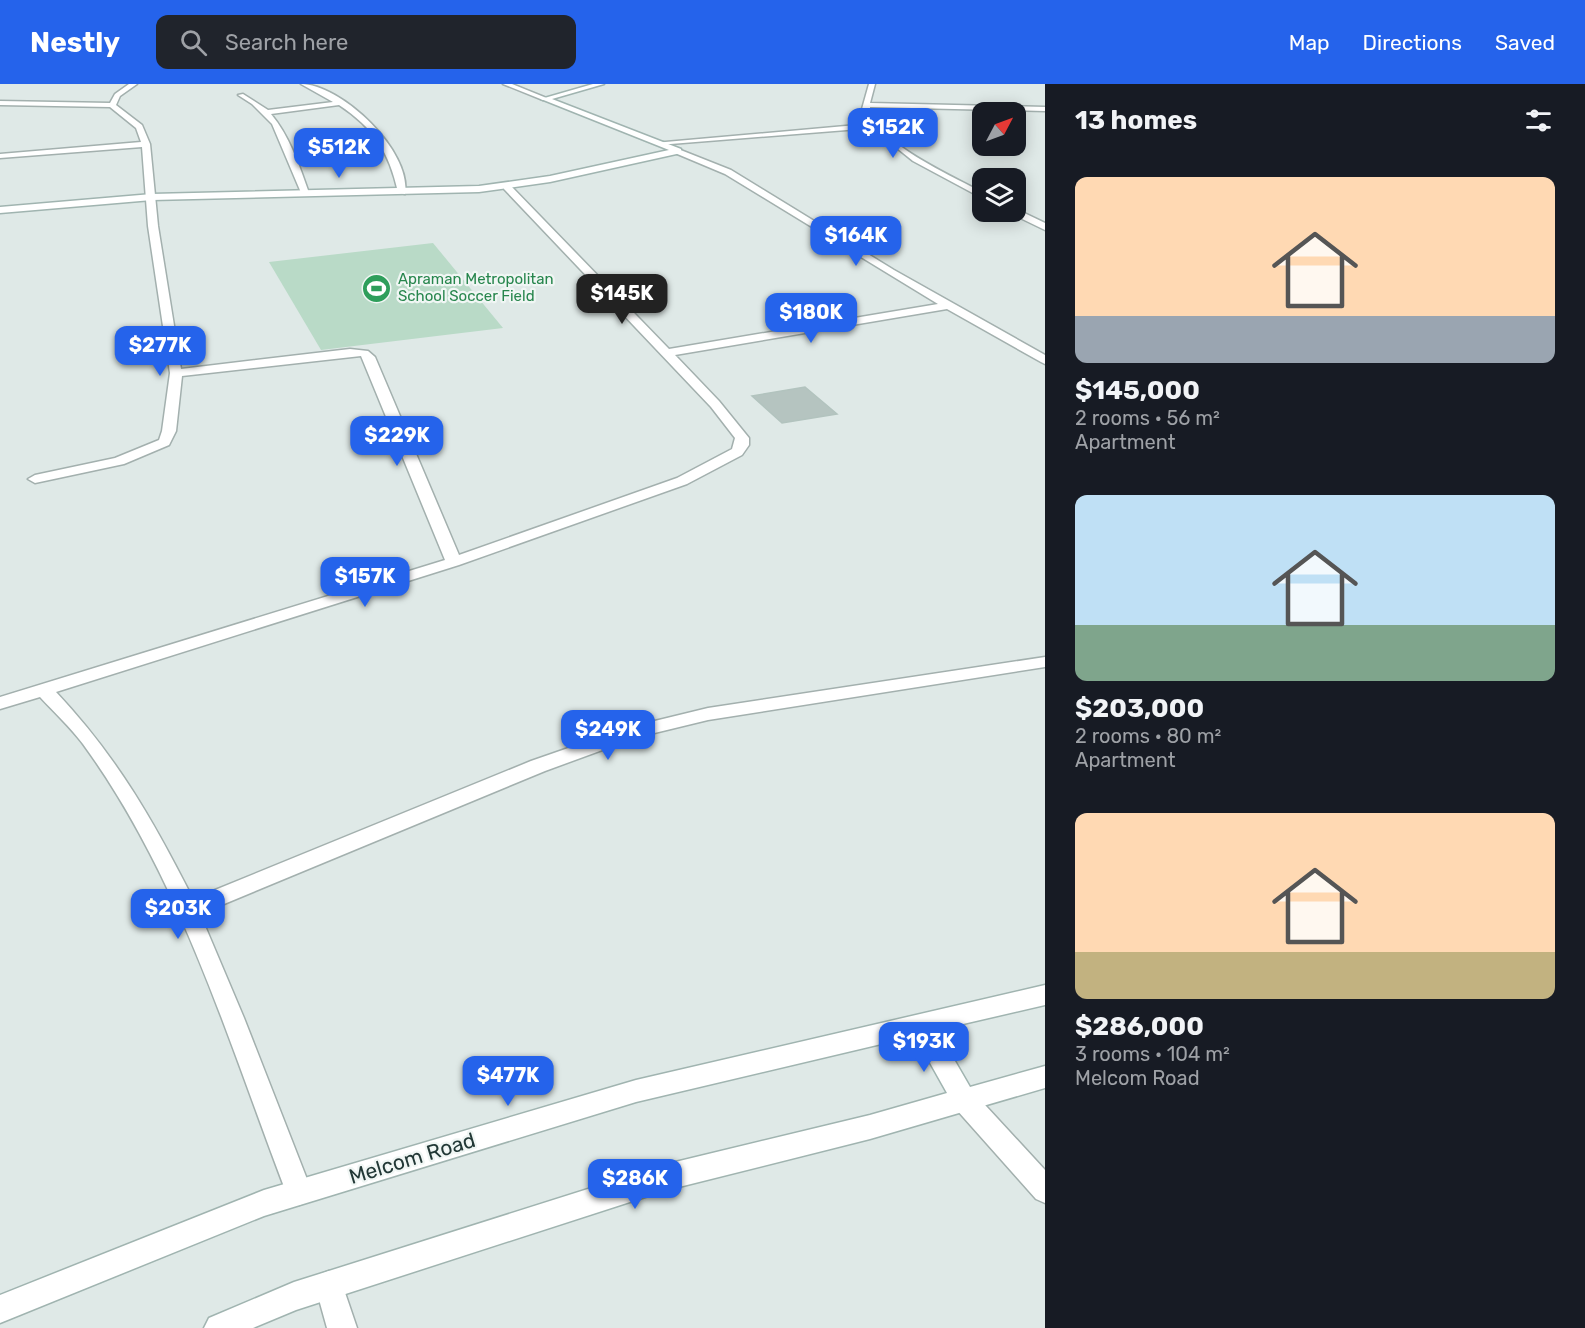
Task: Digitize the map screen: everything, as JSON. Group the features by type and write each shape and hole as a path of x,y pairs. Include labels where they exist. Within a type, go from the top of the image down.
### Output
{"street":[{"path":"112,105 117,95 134,84"},
{"path":"304,84 341,103 367,121 385,140 398,169 402,192"},
{"path":"506,84 728,172 1045,360"},
{"path":"545,99 601,84"},
{"path":"872,84 866,112 872,126 899,148 972,190"},
{"path":"241,94 268,112 285,141 304,193"},
{"path":"0,103 112,105 133,119 146,144 153,226 176,373 169,431 164,442 119,461 35,480"},
{"path":"268,112 341,103"},
{"path":"867,105 1045,108"},
{"path":"658,144 872,126"},
{"path":"0,156 146,144"},
{"path":"0,210 152,197 402,192 507,187 678,151"},
{"path":"0,703 45,691 454,562 682,481 737,452 742,445 742,438 715,404 507,187"},
{"path":"1026,217 1045,227"},
{"path":"668,353 949,305"},
{"path":"176,373 350,352 364,353 369,357 454,562"},
{"path":"188,910 538,766 633,732 708,714 1045,662"},
{"path":"45,691 90,741 129,799 188,910 298,1192"},
{"name":"Melcom Road","path":"0,1309 253,1207 298,1192 636,1091 1045,995"},
{"path":"921,1024 965,1101 1045,1190"},
{"path":"219,1328 294,1296 667,1177 965,1101 1045,1077"},
{"path":"329,1285 342,1328"}],"green space":[{"name":"Apraman Metropolitan School Soccer Field","path":"433,243 503,328 321,350 269,262"}],"building":[{"path":"805,387 837,414 782,423 752,396"}],"place":[{"name":"Apraman Metropolitan School Soccer Field","path":"377,288"}]}
